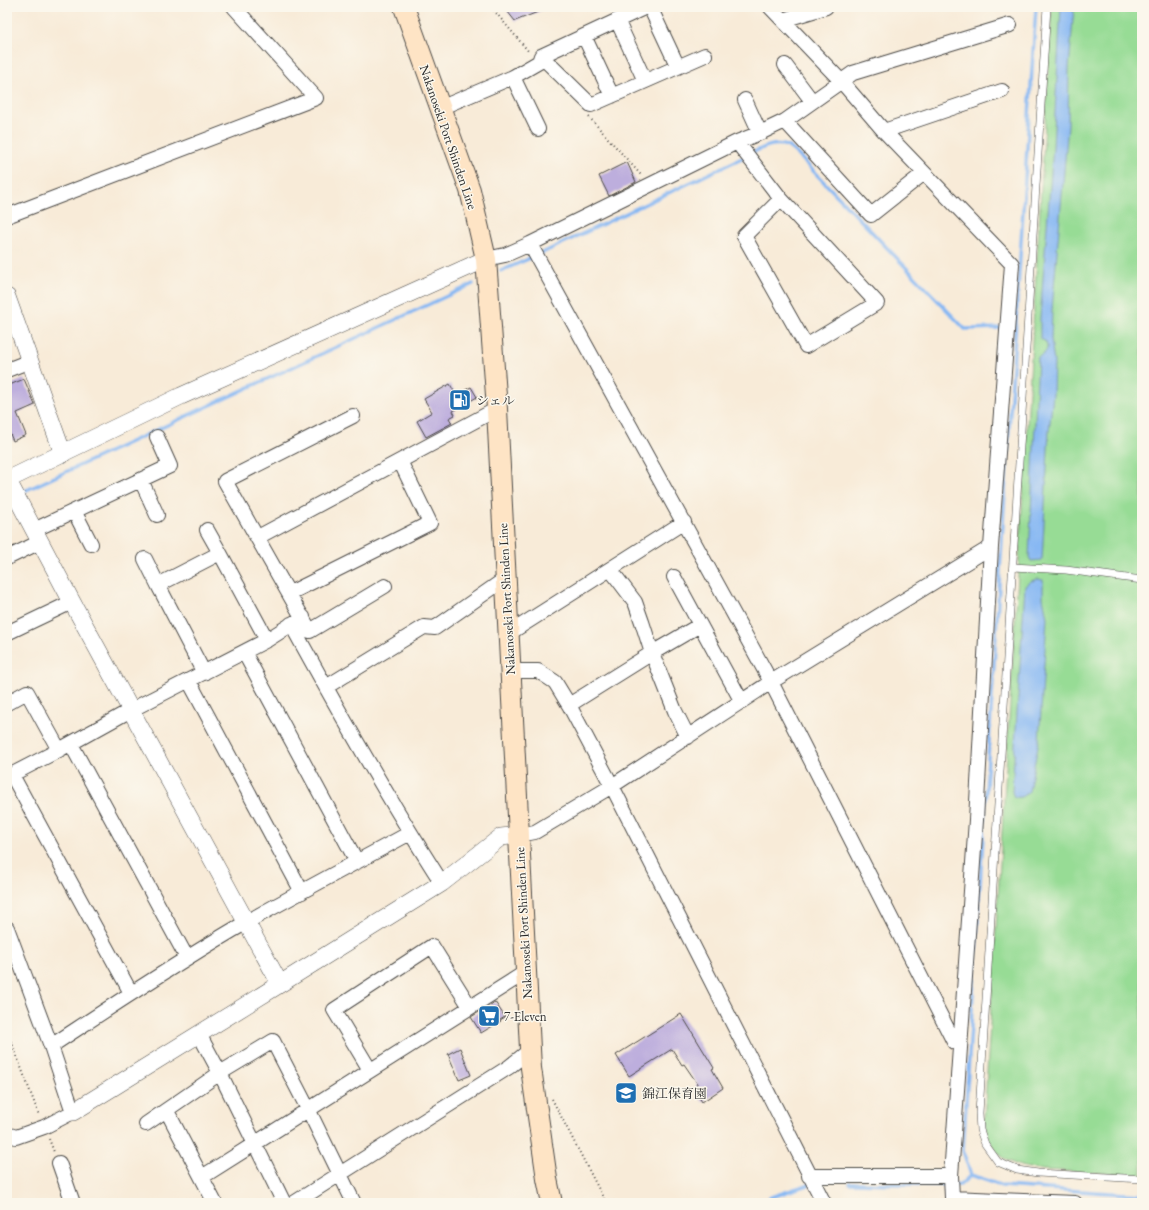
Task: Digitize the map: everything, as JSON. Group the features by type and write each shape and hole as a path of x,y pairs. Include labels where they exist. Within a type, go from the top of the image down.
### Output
{"main road":[{"name":"Nakanoseki Port Shinden Line","path":"404,7 470,190 486,259 497,409 531,1068 547,1179 552,1203"}],"street":[{"path":"7,216 316,98 234,7"},
{"path":"440,108 513,77 538,62 541,56 646,7"},
{"path":"650,7 678,66"},
{"path":"770,7 842,82 884,131 1012,264 991,548 976,820 951,1176 952,1198 1075,1203"},
{"path":"783,20 826,7"},
{"path":"617,20 645,81"},
{"path":"280,984 7,480 181,396 486,259 505,255 530,244 737,142 760,134 785,121 853,73 1010,25"},
{"path":"584,36 612,96"},
{"path":"541,56 591,105 705,54"},
{"path":"785,65 812,101"},
{"path":"513,77 538,129"},
{"path":"884,131 1002,91"},
{"path":"745,100 760,134"},
{"path":"785,121 871,215 924,173"},
{"path":"737,142 781,199 882,300 806,346 744,236 781,199"},
{"path":"530,244 771,682 954,1042 960,1045"},
{"path":"7,297 63,454"},
{"path":"7,370 30,361"},
{"path":"258,538 497,409"},
{"path":"353,416 225,480 290,593 297,621 326,687 410,833 442,882"},
{"path":"7,558 74,512 170,466 157,437"},
{"path":"290,593 430,523 400,461"},
{"path":"140,480 157,515"},
{"path":"74,512 91,544"},
{"path":"508,634 684,522"},
{"path":"207,530 267,640"},
{"path":"7,1134 16,1137 44,1127 73,1112 442,882 501,837 535,832 612,786 771,682 991,548"},
{"path":"158,585 220,553"},
{"path":"145,559 204,673"},
{"path":"610,569 635,602 652,653 675,711 688,737"},
{"path":"674,577 742,702"},
{"path":"326,687 424,627 435,628 505,579"},
{"path":"297,621 310,631 386,586"},
{"path":"7,633 72,602"},
{"path":"131,993 9,776 131,710 267,640 297,621"},
{"path":"569,705 700,625"},
{"path":"244,652 357,862"},
{"path":"510,671 538,671 554,682 569,705 612,786 824,1203"},
{"path":"189,681 302,892"},
{"path":"7,703 27,692 65,747 187,958"},
{"path":"51,1046 131,993 246,922 410,833"},
{"path":"7,928 51,1046 73,1112"},
{"path":"370,1070 334,1010 432,946 470,1007"},
{"path":"202,1177 526,972"},
{"path":"199,1034 284,1203"},
{"path":"146,1124 220,1074 273,1041 354,1203"},
{"path":"294,1203 509,1067 530,1050"},
{"path":"167,1110 215,1203"},
{"path":"59,1163 73,1203"},
{"path":"809,1176 951,1176"}],"lane":[{"path":"1047,7 979,1112 980,1130 985,1144 998,1162 1017,1170 1038,1173 1142,1179"},
{"path":"1013,567 1066,570 1142,580"}],"path":[{"path":"7,1030 59,1163"},
{"path":"552,1099 606,1203"}],"green space":[{"path":"1052,7 1142,7 1142,1175 1042,1170 1010,1162 1002,1157 990,1142 984,1120"}],"water":[{"path":"1061,7 1074,7 1069,68 1068,125 1052,310 1051,339 1054,362 1053,395 1049,431 1042,560 1031,561 1029,557 1038,357 1045,352 1047,348 1045,341 1040,339 1040,318 1053,147"},
{"path":"1038,579 1043,580 1043,598 1047,618 1039,741 1029,791 1023,797 1014,797 1012,792 1025,586 1031,581"}],"building":[{"path":"504,7 548,7 548,8 515,21"},
{"path":"627,162 636,182 609,196 599,176"},
{"path":"24,379 35,405 17,413 26,435 13,441 7,427 7,386"},
{"path":"450,384 456,395 471,387 477,397 453,411 455,415 449,418 452,423 426,437 417,421 432,412 424,399"},
{"path":"495,1002 505,1017 481,1033 471,1017"},
{"path":"681,1014 714,1068 712,1069 723,1088 702,1102 695,1091 697,1083 684,1064 682,1065 672,1049 629,1076 616,1055"},
{"path":"460,1048 471,1075 459,1080 448,1054"}],"waterway":[{"path":"971,1175 963,1151 1036,7"},
{"path":"750,154 772,145 777,144 787,146 797,154 965,329 1004,328"},
{"path":"538,255 744,157"},
{"path":"501,271 533,257"},
{"path":"20,493 473,284"},
{"path":"971,1175 1002,1186 1142,1195"},
{"path":"954,1185 960,1185 971,1175"},
{"path":"850,1183 948,1185"},
{"path":"762,1203 771,1197 810,1184"}],"place":[{"name":"シェル","path":"460,400"},
{"name":"7-Eleven","path":"489,1016"},
{"name":"錦江保育園","path":"626,1093"}]}
